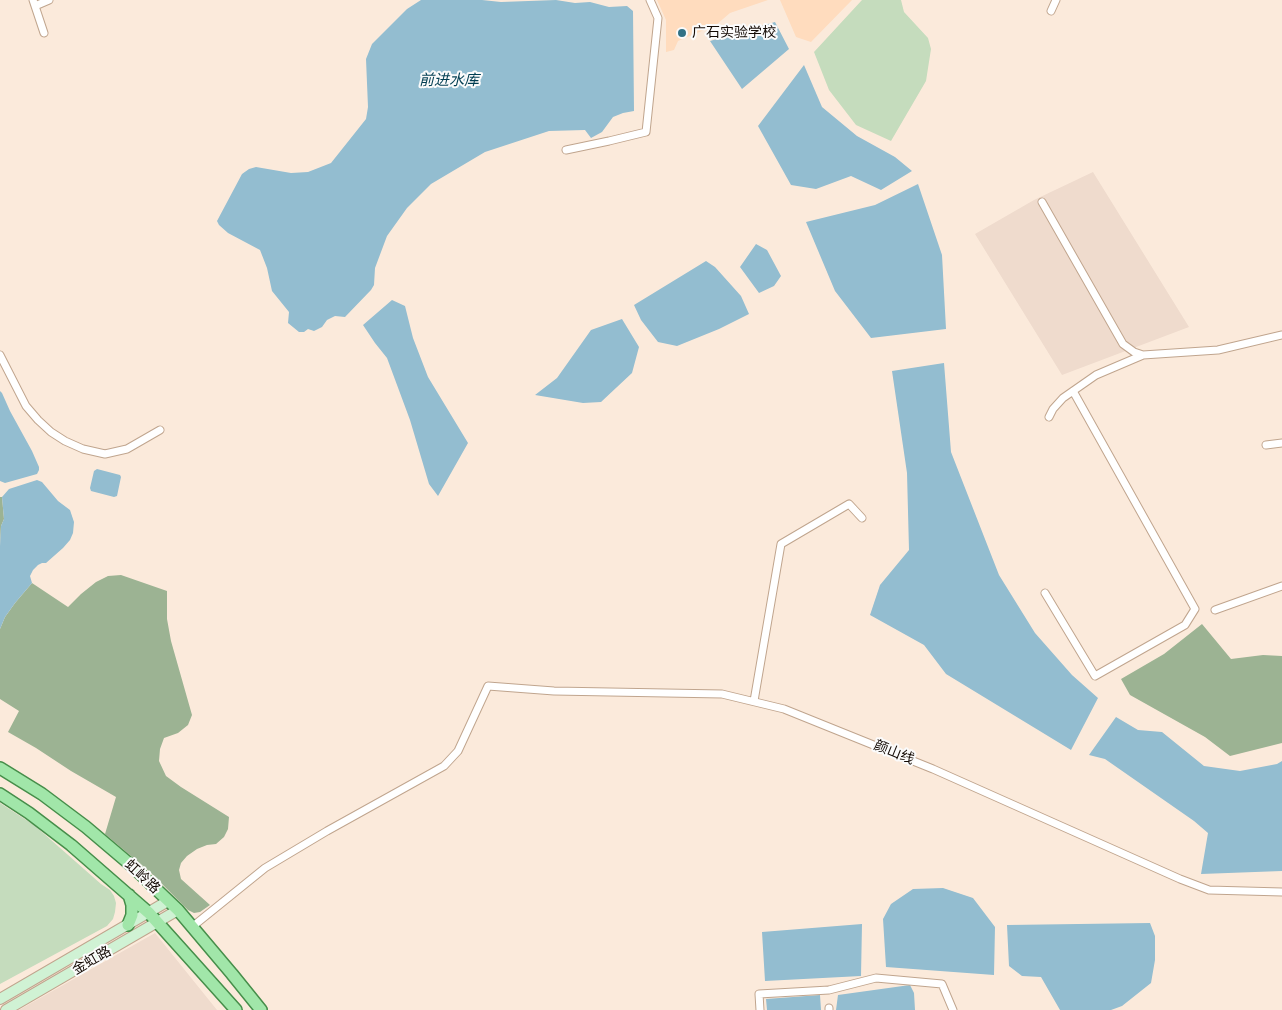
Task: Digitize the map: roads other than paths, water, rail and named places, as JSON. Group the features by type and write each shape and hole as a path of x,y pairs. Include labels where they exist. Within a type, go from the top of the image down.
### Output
{"main road":[{"name":"虹岭路","path":"0,768 42,794 86,827 132,866 178,910 261,1010"},
{"name":"虹岭路","path":"0,794 71,845 149,913 236,1010"},
{"path":"128,926 132,915 129,895"}],"street":[{"path":"44,33 34,3 49,0"},
{"path":"566,150 646,132 658,18 650,0"},
{"path":"1051,11 1056,0"},
{"path":"1042,202 1123,344 1134,352 1143,354 1218,350 1282,335"},
{"path":"0,354 26,406 44,426 65,441 83,449 105,454 127,449 160,430"},
{"path":"1049,417 1052,410 1058,404 1096,375 1143,354"},
{"path":"1045,593 1095,676 1185,625 1195,609 1073,391"},
{"path":"1266,446 1282,443"},
{"path":"754,701 781,544 850,504 862,518"},
{"path":"1215,610 1282,586"},
{"name":"颜山线","path":"192,927 266,868 327,831 444,766 458,751 488,686 554,691 722,694 754,701 784,709 933,769 1180,879 1210,890 1282,892"},
{"name":"金虹路","path":"0,999 168,901"},
{"name":"金虹路","path":"6,1010 178,910"},
{"path":"760,1010 758,994 830,990 876,978 942,984 952,1010"}],"water":[{"name":"前进水库","path":"421,0 482,0 501,2 556,0 575,3 590,2 609,7 627,6 633,11 634,111 613,117 602,132 591,138 585,130 549,131 485,152 431,184 407,208 387,236 375,268 374,285 371,290 345,317 335,316 314,331 308,329 304,332 299,332 288,323 289,312 272,291 267,268 260,250 228,233 217,221 242,174 249,169 256,167 291,173 308,172 331,163 366,119 368,107 366,59 372,44 407,9"},
{"path":"775,22 789,49 742,89 710,41"},
{"path":"804,65 822,107 857,136 895,157 912,171 881,190 851,176 816,189 791,185 758,126"},
{"path":"918,184 942,255 946,329 871,338 835,291 806,222 875,205"},
{"path":"756,244 767,250 781,276 774,286 759,293 740,267"},
{"path":"706,261 715,267 741,296 749,314 719,329 677,346 658,342 641,320 634,305"},
{"path":"392,300 405,306 413,338 428,377 468,443 438,496 429,484 410,420 387,358 363,325"},
{"path":"622,319 639,347 632,373 601,402 583,403 535,395 557,378 591,330"},
{"path":"944,363 951,452 999,575 1035,633 1072,675 1098,698 1071,750 946,674 924,645 870,615 880,585 909,550 907,473 892,371"},
{"path":"0,391 39,467 37,474 5,483 0,481"},
{"path":"97,469 120,475 117,496 114,497 91,491 94,471"},
{"path":"37,480 42,482 58,501 70,510 74,522 73,533 63,548 46,563 38,565 33,570 30,576 32,583 5,617 0,629 0,546 1,526 4,519 2,497 9,489"},
{"path":"1116,717 1138,730 1162,732 1204,766 1240,771 1277,764 1282,761 1282,871 1201,874 1208,833 1194,821 1105,759 1089,755"},
{"path":"943,888 973,898 995,927 994,975 886,967 883,919 891,904 913,889"},
{"path":"1150,923 1155,936 1155,960 1151,983 1122,1006 1111,1010 1060,1010 1041,977 1022,976 1009,966 1007,925"},
{"path":"862,924 861,976 765,981 762,932"},
{"path":"910,985 914,993 915,1010 836,1010 838,995"},
{"path":"820,995 821,1010 767,1010 766,999"}],"place":[{"name":"广石实验学校","path":"682,33"}]}
